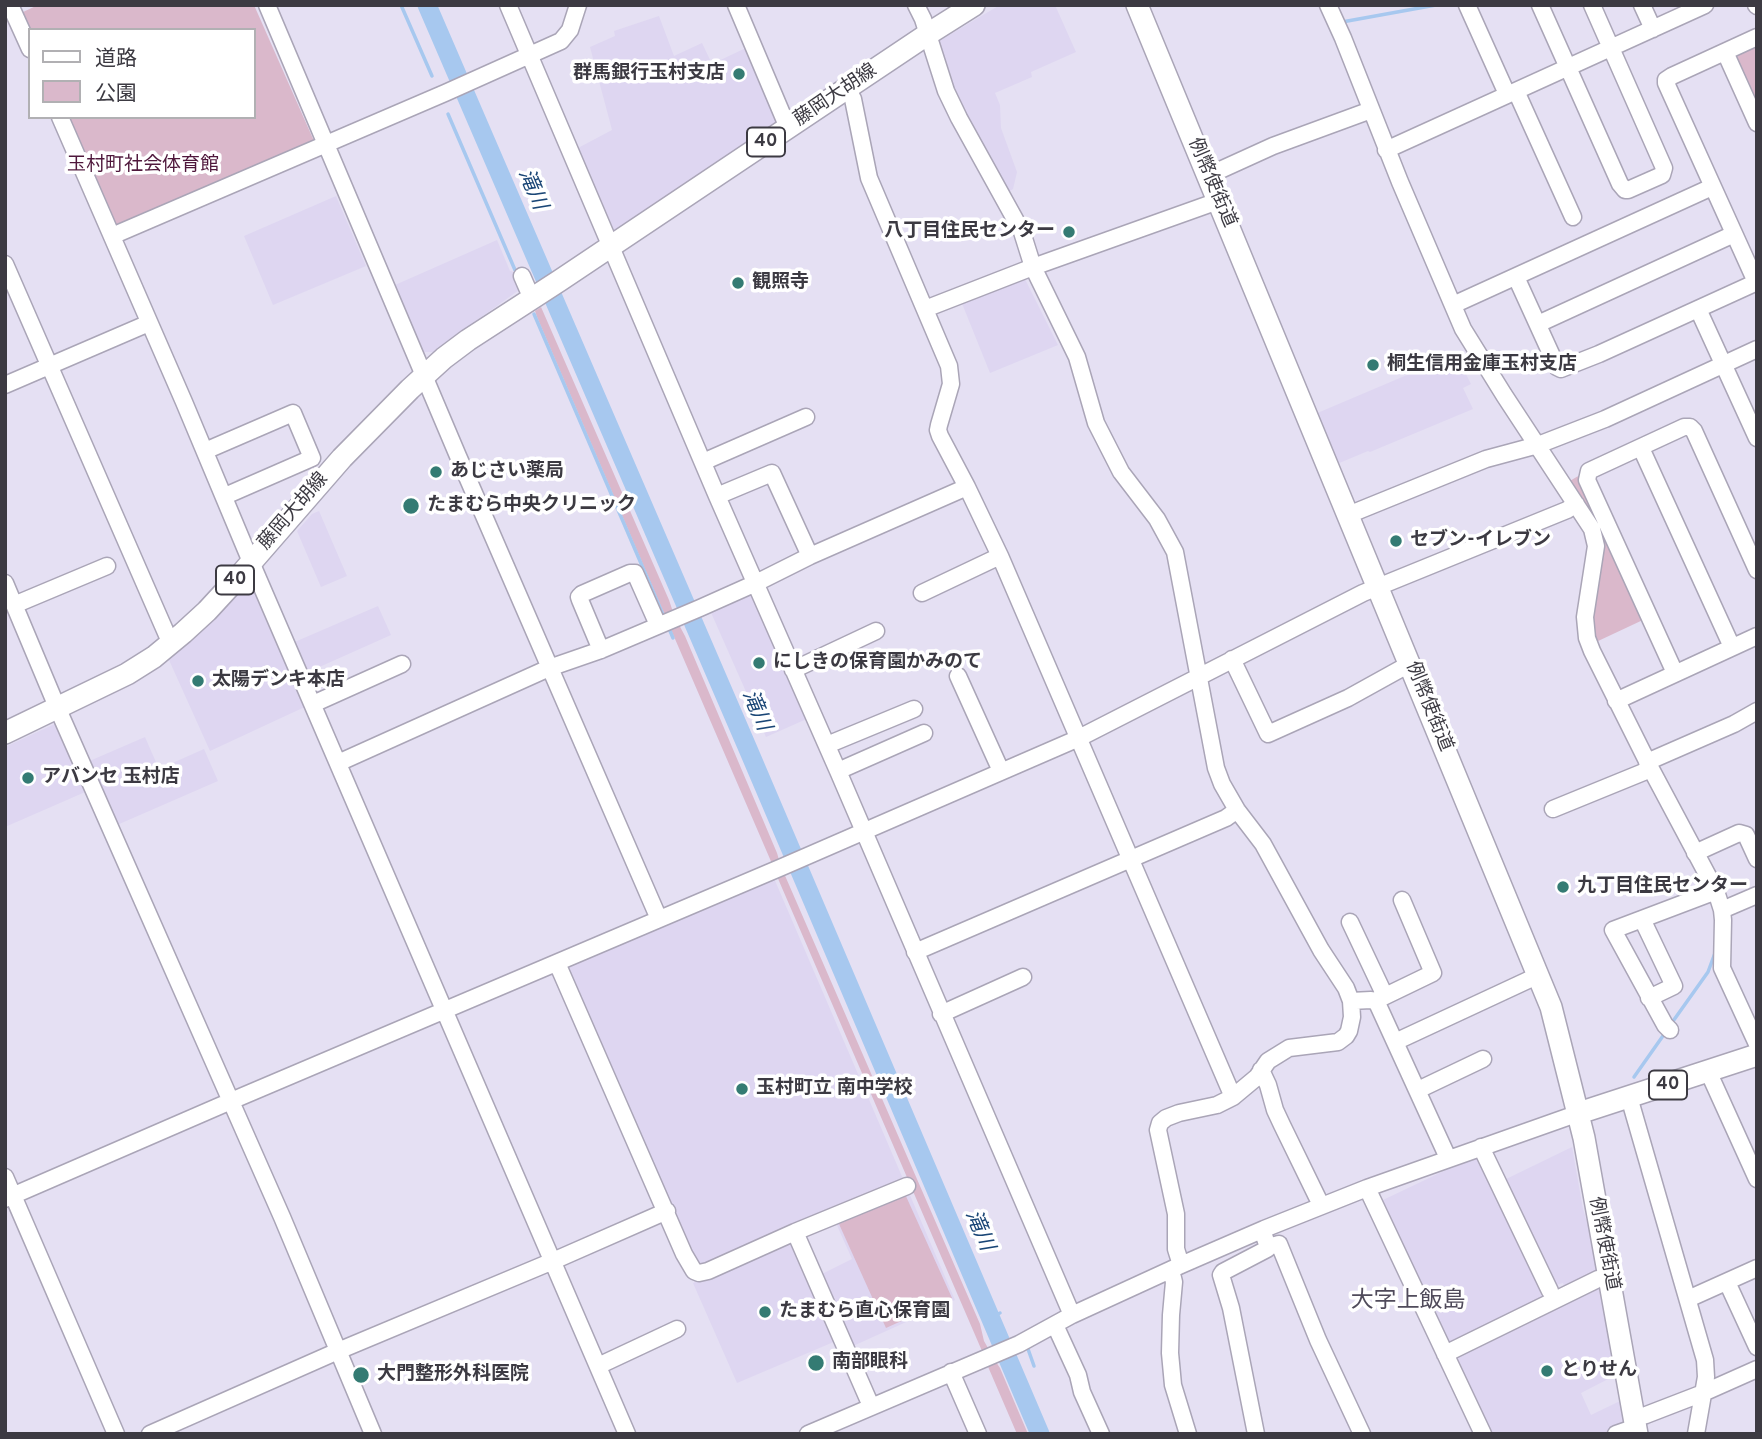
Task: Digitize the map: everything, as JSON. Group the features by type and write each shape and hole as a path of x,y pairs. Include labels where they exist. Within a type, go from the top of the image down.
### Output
{"main road":[{"name":"藤岡大胡線","path":"5,733 140,667 172,643 207,611 342,457 425,375 468,340 974,5"},
{"name":"例幣使街道","path":"1137,5 1551,1007 1579,1114 1610,1278 1631,1428"},
{"name":"40","path":"1579,1114 1757,1055"}],"street":[{"path":"267,5 463,469 659,919"},
{"path":"508,5 717,496 1072,1315"},
{"path":"112,236 561,41 570,30 578,5"},
{"path":"736,5 788,128"},
{"path":"916,5 946,91 1022,232 1033,267 1077,357 1096,423 1121,472 1157,519 1175,552 1216,768 1222,785 1263,844 1351,1001 1352,1017 1346,1036 1338,1042 1289,1048 1268,1061 1257,1077 1233,1097 1217,1105 1179,1113 1160,1122 1158,1130 1176,1214 1176,1267 1170,1353 1173,1385 1188,1434"},
{"path":"1328,5 1386,149 1453,305 1475,349 1592,529 1596,541 1585,617 1587,638 1649,766 1716,891 1722,910 1722,968 1757,1044"},
{"path":"1467,5 1573,217"},
{"path":"1540,5 1622,188 1632,189 1659,177 1664,168 1592,5"},
{"path":"1642,5 1653,29"},
{"path":"1386,149 1653,29 1674,12 1705,5"},
{"path":"11,7 28,45"},
{"path":"1516,276 1557,367 1561,369 1756,282 1666,80 1757,37"},
{"path":"1725,52 1757,123"},
{"path":"847,88 853,99 869,178 949,366 950,390 938,430 1000,556 1233,1097"},
{"path":"1207,176 1273,146 1371,110"},
{"path":"61,119 627,1434"},
{"path":"1453,305 1712,187"},
{"path":"925,309 1218,201"},
{"path":"1538,324 1734,234"},
{"path":"5,264 172,643"},
{"path":"522,276 535,297"},
{"path":"1698,309 1757,438"},
{"path":"5,385 149,323"},
{"path":"1348,515 1486,459 1538,444 1605,419 1757,349"},
{"path":"205,451 293,413 312,458 225,496"},
{"path":"703,462 806,417"},
{"path":"1675,673 1587,473 1684,427 1690,427 1750,537 1757,570"},
{"path":"1642,447 1732,647"},
{"path":"717,496 772,473 810,556"},
{"path":"338,762 549,668 601,650 700,608 967,487"},
{"path":"9,1198 1079,738 1378,586 1576,504"},
{"path":"922,593 1000,556"},
{"path":"14,605 107,566"},
{"path":"601,650 579,597 606,583 635,573 659,625"},
{"path":"6,586 282,1217 373,1434"},
{"path":"793,670 876,631"},
{"path":"1616,701 1757,636"},
{"path":"1232,659 1268,734 1348,698 1404,667 1411,666"},
{"path":"313,704 403,665"},
{"path":"958,676 1001,771"},
{"path":"827,745 914,709"},
{"path":"1553,809 1649,766 1757,711"},
{"path":"838,771 924,733"},
{"path":"915,952 1226,818 1237,810"},
{"path":"1695,853 1739,833 1746,835 1757,859"},
{"path":"1667,1028 1613,930 1716,891"},
{"path":"1722,910 1757,895"},
{"path":"1351,1001 1380,999 1433,973 1402,900"},
{"path":"1642,919 1674,986 1649,998"},
{"path":"1350,922 1395,1042 1448,1158"},
{"path":"557,963 694,1271 708,1271 907,1186"},
{"path":"1395,1042 1539,975"},
{"path":"941,1014 1023,977"},
{"path":"1418,1090 1483,1059"},
{"path":"1261,1070 1275,1110 1321,1205"},
{"path":"1708,1071 1757,1179"},
{"path":"1629,1097 1705,1360 1706,1377 1696,1434"},
{"path":"808,1434 832,1429 871,1406 1018,1344 1072,1315 1176,1267 1321,1205 1579,1114"},
{"path":"1480,1147 1550,1291"},
{"path":"5,1177 9,1198 116,1434"},
{"path":"1367,1188 1483,1434"},
{"path":"150,1434 667,1211"},
{"path":"1262,1230 1268,1247"},
{"path":"794,1232 871,1406"},
{"path":"1256,1434 1231,1308 1221,1275 1268,1247 1279,1244 1318,1340 1362,1434"},
{"path":"1688,1299 1757,1268"},
{"path":"1445,1354 1598,1279 1610,1278"},
{"path":"1727,1282 1757,1347"},
{"path":"1051,1327 1078,1375 1082,1392 1101,1434"},
{"path":"598,1366 677,1329"},
{"path":"1631,1428 1757,1369"},
{"path":"951,1372 978,1434"}],"shaded area":[{"path":"1000,5 1055,5 1076,52 1031,72 1032,77 995,93 1000,105 1001,128 1017,172 1013,189 1007,193 947,77 939,41"},
{"path":"659,16 674,56 702,43 712,64 750,46 781,120 618,231 614,230 578,148 612,130 590,47 615,36 614,31"},
{"path":"336,196 366,266 273,305 244,236"},
{"path":"497,240 510,271 514,272 517,279 514,281 519,290 433,352 423,352 395,285"},
{"path":"1023,275 1058,345 990,373 961,301"},
{"path":"1447,358 1450,366 1460,362 1471,384 1463,388 1473,409 1337,464 1315,414"},
{"path":"319,511 347,576 321,587 297,531 312,514"},
{"path":"252,573 283,647 378,606 391,635 297,677 309,705 210,751 169,660 207,624"},
{"name":"にしきの保育園かみのて","path":"752,590 809,718 766,737 709,608"},
{"path":"59,722 78,766 145,737 159,769 204,749 218,781 117,825 99,786 5,827 5,747"},
{"name":"玉村町立 南中学校","path":"773,876 955,1300 853,1346 822,1274 852,1259 831,1212 698,1266 567,966"},
{"path":"1572,1147 1598,1272 1565,1288 1563,1283 1552,1286 1502,1181"},
{"path":"1476,1159 1481,1161 1543,1291 1540,1292 1544,1300 1452,1345 1445,1344 1381,1210 1383,1200"},
{"name":"たまむら直心保育園","path":"789,1244 795,1246 836,1341 737,1383 693,1283 707,1277 709,1279"},
{"path":"1596,1286 1600,1287 1616,1375 1581,1393 1591,1415 1620,1401 1624,1424 1604,1434 1488,1434 1453,1360 1456,1353"}],"green space":[{"name":"玉村町社会体育館","path":"38,5 254,5 314,141 115,230 68,119 256,119 256,28 29,28 21,13"},
{"path":"1751,45 1757,49 1757,111 1735,62 1738,51"},
{"path":"541,307 674,615 666,618 537,317 535,311"},
{"path":"1580,475 1645,619 1596,642 1592,614 1602,543 1568,482"},
{"path":"677,621 777,853 780,863 773,866 669,625"},
{"path":"783,871 980,1324 988,1348 982,1351 776,874"},
{"path":"905,1194 952,1298 886,1328 839,1224"},
{"path":"994,1359 1028,1434 1017,1434 986,1362"}],"waterway":[{"path":"401,5 432,76"},
{"name":"滝川","path":"427,5 1040,1434"},
{"path":"1342,22 1436,5"},
{"path":"448,114 515,270"},
{"path":"534,314 664,617"},
{"path":"668,626 673,638"},
{"path":"1671,1024 1708,972 1715,953"},
{"path":"1634,1077 1665,1033"},
{"path":"990,1317 1000,1313"},
{"path":"1028,1349 1034,1366"}],"place":[{"name":"群馬銀行玉村支店","path":"739,74"},
{"name":"八丁目住民センター","path":"1069,232"},
{"name":"観照寺","path":"738,283"},
{"name":"桐生信用金庫玉村支店","path":"1373,365"},
{"name":"あじさい薬局","path":"436,472"},
{"name":"たまむら中央クリニック","path":"411,506"},
{"name":"セブン-イレブン","path":"1396,541"},
{"name":"にしきの保育園かみのて","path":"759,663"},
{"name":"太陽デンキ本店","path":"198,681"},
{"name":"アバンセ 玉村店","path":"28,778"},
{"name":"九丁目住民センター","path":"1563,887"},
{"name":"玉村町立 南中学校","path":"742,1089"},
{"name":"たまむら直心保育園","path":"765,1312"},
{"name":"南部眼科","path":"816,1363"},
{"name":"とりせん","path":"1547,1371"},
{"name":"大門整形外科医院","path":"361,1375"}],"district":[{"name":"大字上飯島","path":"1408,1302"}]}
